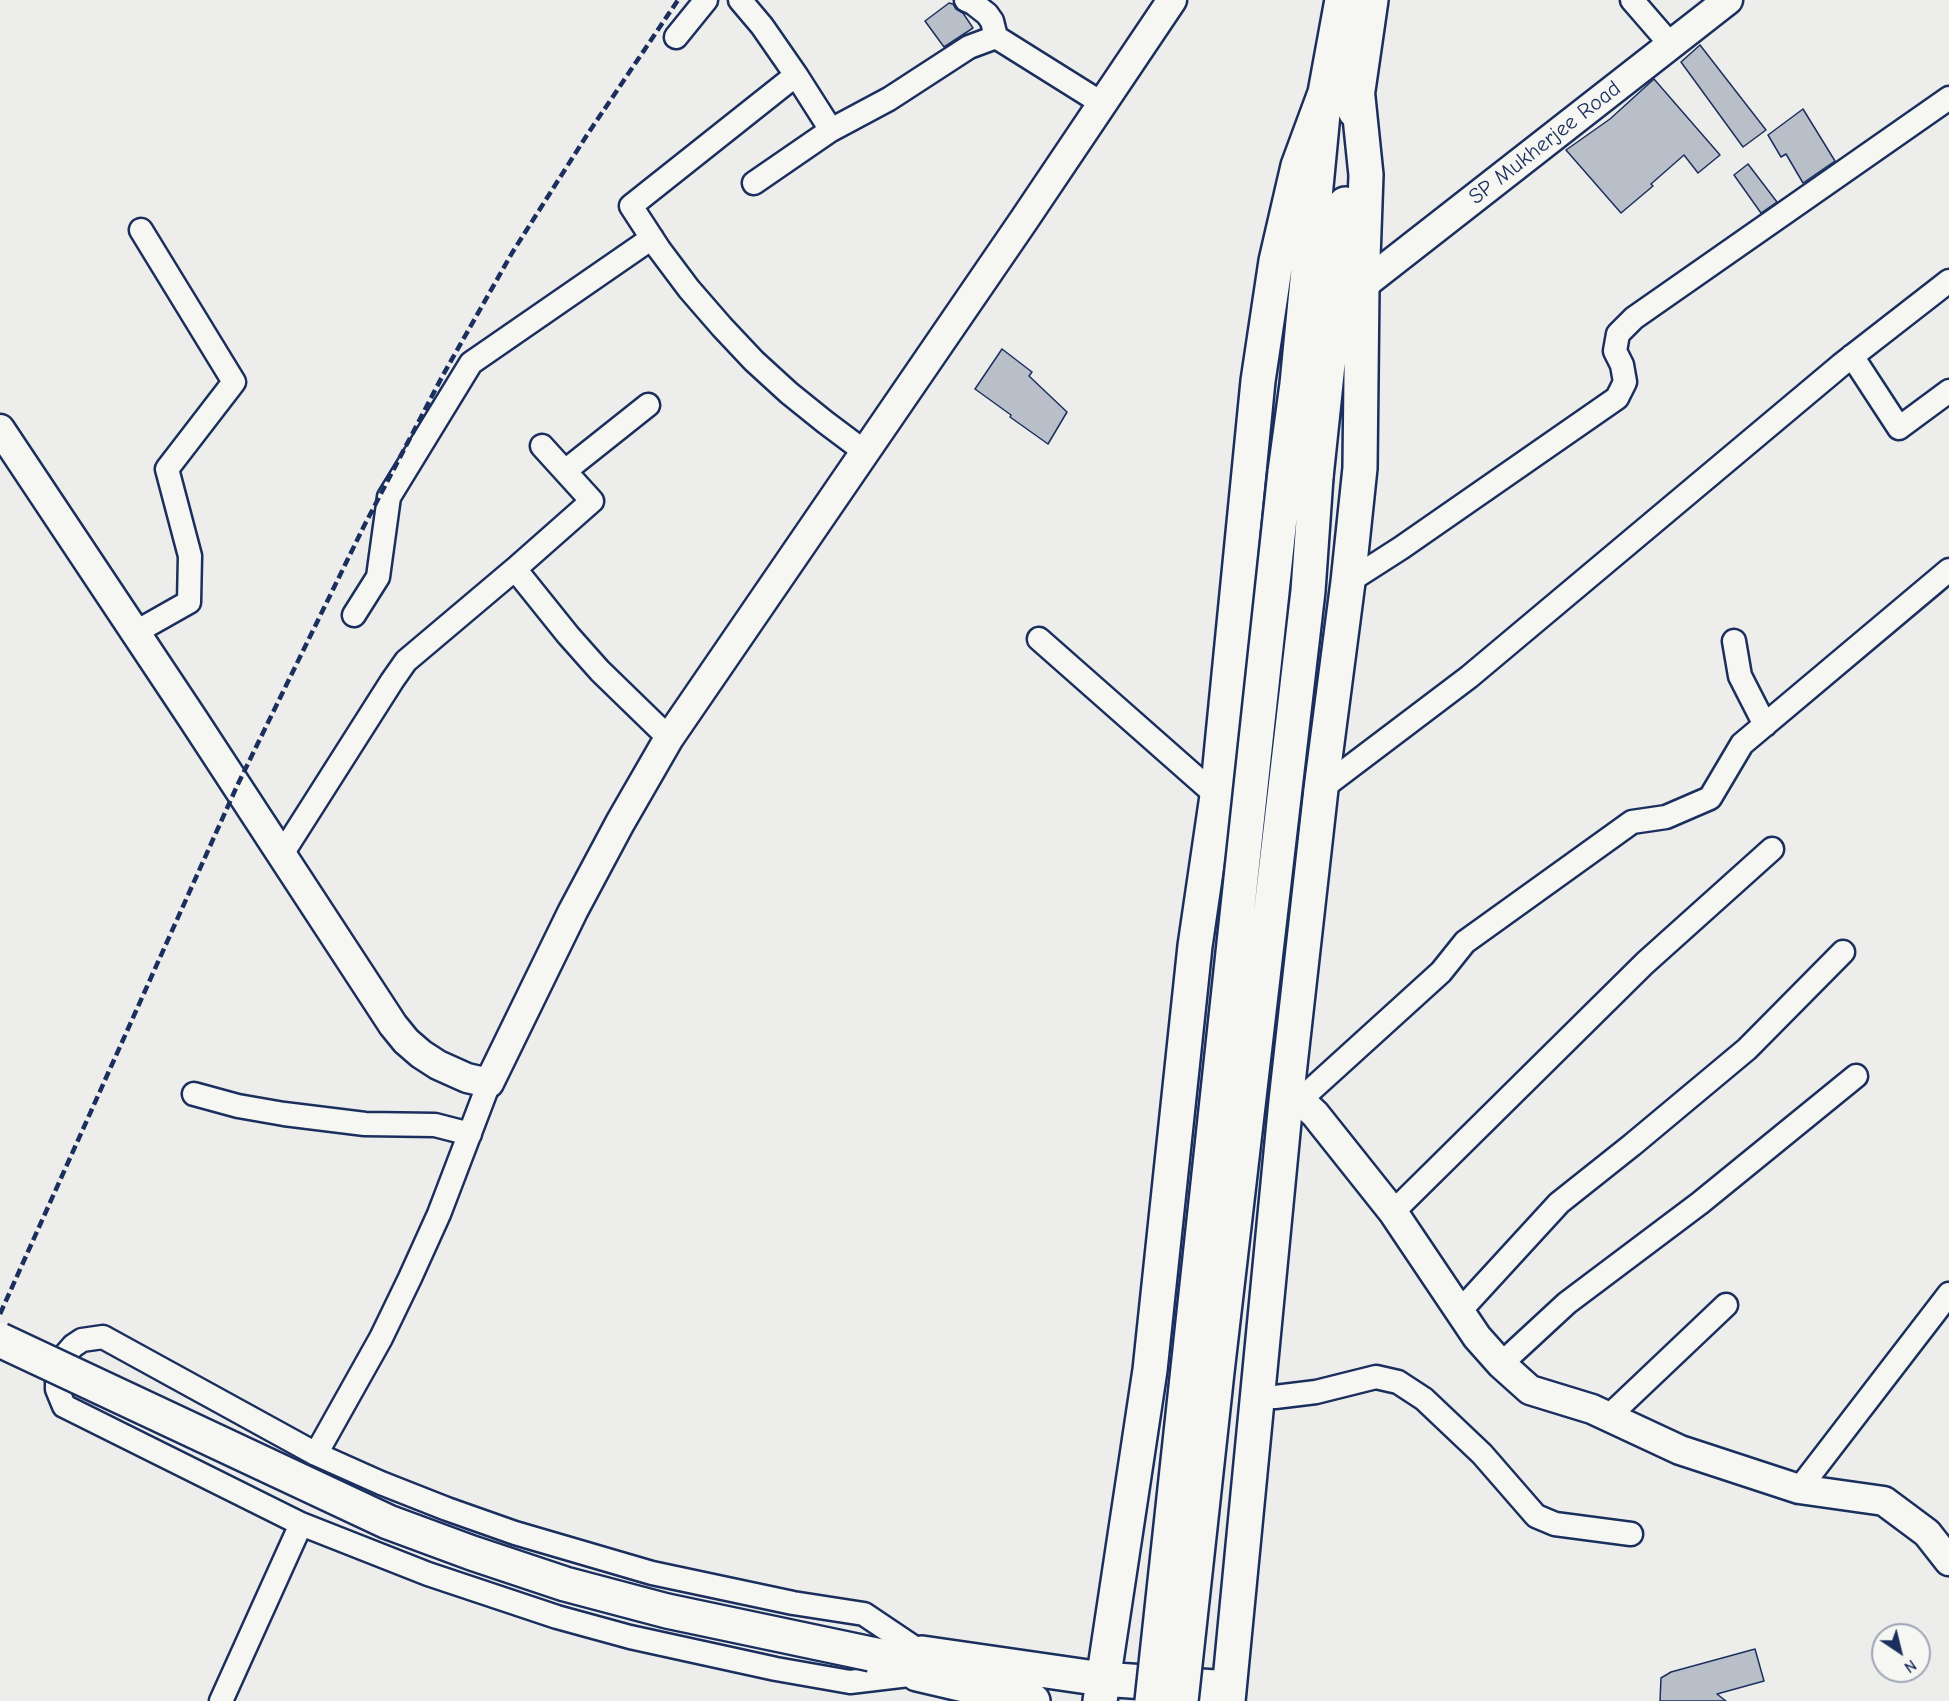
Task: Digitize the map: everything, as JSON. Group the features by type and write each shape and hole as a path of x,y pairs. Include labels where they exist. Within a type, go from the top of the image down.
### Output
{"highway":[{"path":"1181,1701 1308,591 1300,475 1297,384 1325,93 1342,0"},
{"path":"1152,1701 1300,475 1371,0"},
{"path":"0,1340 388,1522 565,1584 667,1611 903,1660 1101,1690 1228,1695 1258,1397 1293,1101 1321,789 1348,582 1360,468 1366,175 1357,88"},
{"path":"1101,1690 1150,1370 1195,946 1217,796 1258,381 1276,261 1298,166 1325,93"},
{"path":"903,1660 1033,1701"}],"street":[{"path":"676,37 706,0"},
{"path":"740,0 762,26 831,129"},
{"path":"966,0 987,14 992,21 996,37 1103,104"},
{"path":"316,1454 381,1338 410,1278 439,1214 489,1083 573,911 669,738 1172,0"},
{"path":"1632,0 1671,45"},
{"name":"SP Mukherjee Road","path":"1362,286 1728,0"},
{"path":"754,183 831,129 889,99 969,47 996,37"},
{"path":"796,75 632,206 689,289 754,361 816,415 865,452"},
{"path":"1348,582 1401,548 1617,398 1625,382 1622,365 1615,351 1617,334 1634,318 1949,98"},
{"path":"136,632 189,602 190,556 167,469 234,382 141,230"},
{"path":"354,615 378,577 389,497 471,363 652,238"},
{"path":"1321,789 1469,677 1852,356 1949,281"},
{"path":"1852,356 1899,428 1949,391"},
{"path":"565,471 648,405"},
{"path":"0,429 393,1025 406,1041 438,1065 489,1083"},
{"path":"282,854 406,661 592,501 542,446"},
{"path":"515,569 600,671 669,738"},
{"path":"1947,1554 1928,1533 1884,1501 1799,1489 1680,1450 1592,1409 1530,1390 1501,1364 1477,1337 1393,1212 1315,1114 1293,1101 1441,972 1465,942 1632,822 1666,817 1710,798 1742,744 1949,570"},
{"path":"1039,639 1217,796"},
{"path":"1734,641 1740,676 1765,725"},
{"path":"1393,1212 1645,963 1773,849"},
{"path":"1459,1312 1559,1203 1747,1049 1843,952"},
{"path":"1501,1364 1567,1303 1700,1203 1856,1076"},
{"path":"194,1094 238,1106 284,1114 364,1124 435,1125 470,1134"},
{"path":"1799,1489 1949,1294"},
{"path":"1608,1417 1726,1305"},
{"path":"93,1337 103,1337 316,1454 447,1509 583,1554 722,1589 864,1614 903,1660 850,1682 776,1670 640,1639 492,1597 301,1524 64,1406 57,1389 57,1370 60,1361 73,1346 93,1337"},
{"path":"1258,1397 1316,1392 1376,1377 1398,1382 1424,1399 1482,1454 1536,1516 1555,1524 1631,1534"},
{"path":"221,1701 301,1524"}],"building":[{"path":"949,3 963,13 973,28 944,47 925,21"},
{"path":"1700,45 1766,130 1743,147 1681,62"},
{"path":"1654,79 1720,155 1698,173 1684,155 1651,184 1653,186 1621,213 1566,150 1610,119"},
{"path":"1803,109 1835,161 1803,183 1786,154 1781,157 1768,135"},
{"path":"1748,164 1777,202 1761,213 1734,175"},
{"path":"1002,349 1032,372 1029,376 1067,412 1048,444 975,389"},
{"path":"1755,1649 1764,1681 1717,1694 1726,1701 1660,1701 1661,1678 1671,1672"}],"railway":[{"path":"0,1314 237,786 364,526 443,375 512,253 587,135 678,0"}]}
